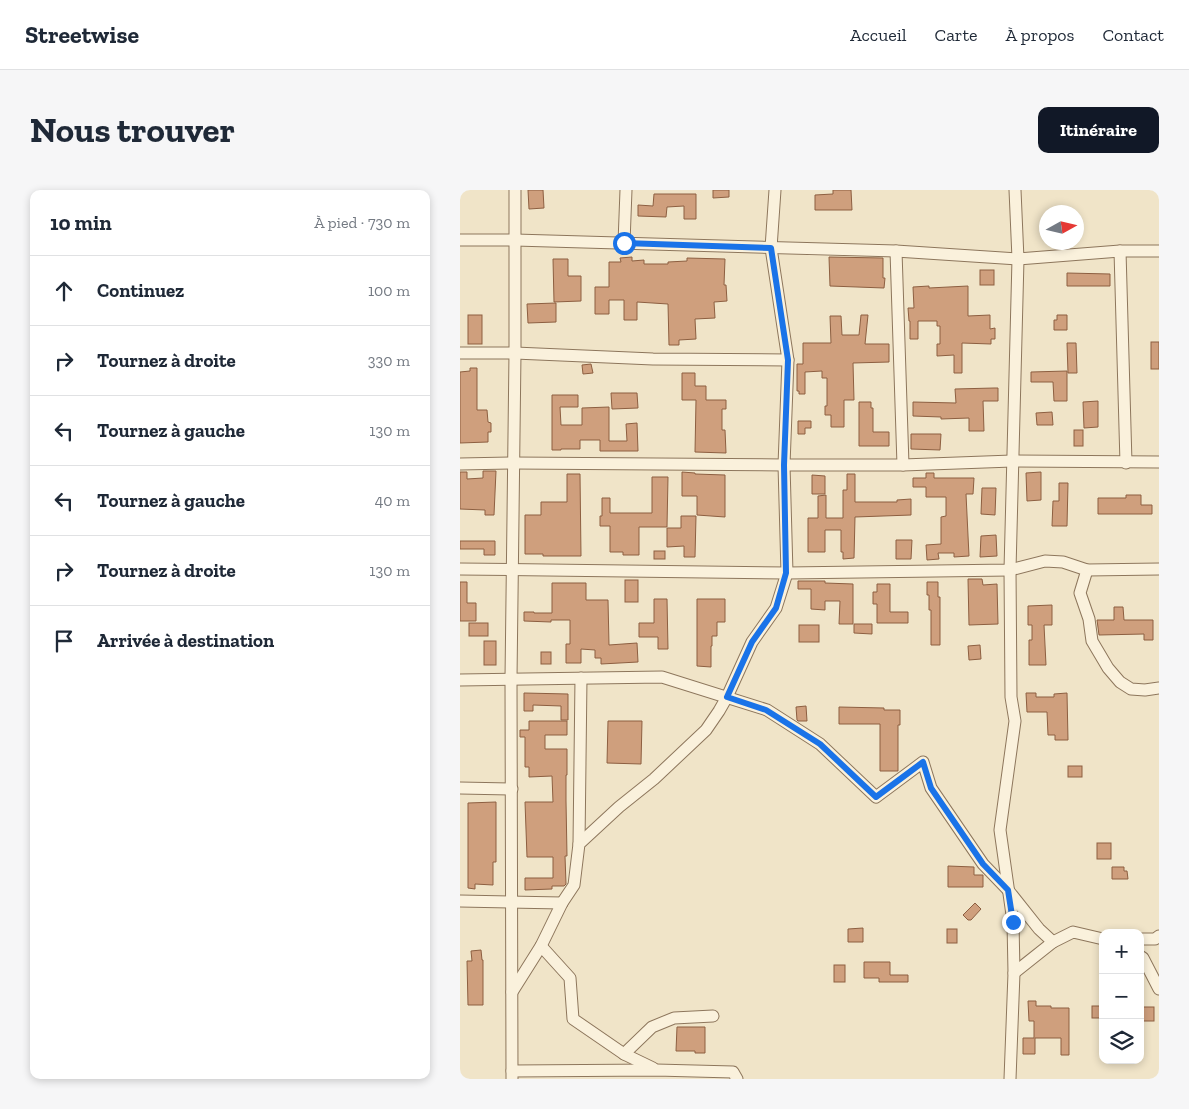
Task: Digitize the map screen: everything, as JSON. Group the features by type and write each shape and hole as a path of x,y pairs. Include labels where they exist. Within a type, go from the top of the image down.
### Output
{"street":[{"path":"515,190 511,679 512,1075 622,1075 656,1070 733,1072 737,1079"},
{"path":"624,243 626,190"},
{"path":"579,844 619,807 654,779 706,730 727,697 752,642 776,608 786,573 784,465 788,360 771,248 775,190"},
{"path":"1010,1079 1014,973 1013,922 1000,830 1015,721 1011,697 1010,570 1018,258 1015,190"},
{"path":"460,240 896,251 1018,258 1120,251 1159,251"},
{"path":"896,251 903,465"},
{"path":"1120,251 1126,463"},
{"path":"460,354 515,353 788,360"},
{"path":"460,464 903,465 1012,461 1159,462"},
{"path":"460,569 786,573 1010,570 1045,561 1063,562 1087,570 1159,569"},
{"path":"1087,570 1080,593 1089,619 1092,641 1108,668 1120,682 1131,689 1159,688"},
{"path":"460,680 662,677 766,710 820,744 876,797 923,762 931,788 983,864 1053,942"},
{"path":"512,992 541,946 562,903 574,885 579,844 581,678"},
{"path":"460,788 512,789"},
{"path":"460,901 562,903"},
{"path":"1014,973 1053,942 1073,932 1099,938"},
{"path":"1144,939 1155,939 1159,936"},
{"path":"541,946 570,978 573,1019 624,1054 656,1070"},
{"path":"1144,960 1159,989"},
{"path":"624,1054 652,1027 674,1018 712,1016"}],"building":[{"path":"528,190 543,190 544,208 529,209"},
{"path":"713,190 729,190 729,197 713,198"},
{"path":"833,190 851,190 852,210 815,210 815,195 833,194"},
{"path":"654,194 696,194 696,219 684,219 684,206 667,207 666,217 638,216 638,205 653,206"},
{"path":"632,257 632,261 644,260 644,264 668,264 668,262 687,261 687,258 725,259 724,285 726,285 727,301 714,302 715,318 695,319 696,339 679,340 679,345 669,345 668,304 637,302 637,320 624,320 624,300 609,300 609,314 595,314 595,287 609,287 609,262 621,262 620,258"},
{"path":"829,257 883,258 884,288 830,286"},
{"path":"553,259 568,259 568,276 581,276 581,301 554,302"},
{"path":"980,270 994,270 994,285 980,285"},
{"path":"1067,273 1110,274 1110,286 1067,286"},
{"path":"929,286 929,288 968,286 968,316 990,315 990,329 995,328 995,339 991,339 991,344 962,343 962,373 954,373 954,355 937,356 937,344 940,344 940,326 937,326 937,321 918,321 918,339 910,339 908,308 914,308 913,287"},
{"path":"556,303 556,322 528,323 527,304"},
{"path":"468,315 482,315 482,344 468,344"},
{"path":"861,315 868,315 865,344 889,344 889,362 853,363 854,400 844,400 844,427 831,427 831,415 825,415 825,406 827,406 827,378 822,378 822,371 805,372 805,394 799,394 799,391 797,391 797,364 803,364 803,343 831,343 830,316 841,316 842,335 859,335"},
{"path":"1057,315 1067,315 1067,330 1054,330 1054,320 1057,320"},
{"path":"1151,342 1159,342 1159,369 1151,369"},
{"path":"1067,343 1076,343 1077,373 1068,373"},
{"path":"591,364 593,373 583,374 582,365"},
{"path":"470,368 477,368 477,410 487,410 488,422 491,423 491,432 488,432 488,442 460,443 460,372 470,371"},
{"path":"1067,371 1067,401 1054,401 1053,382 1031,382 1031,372"},
{"path":"682,373 695,373 695,386 706,386 706,400 726,400 726,409 722,409 722,430 725,430 726,453 695,452 696,400 682,400"},
{"path":"998,388 998,401 983,401 984,431 969,431 969,418 941,419 941,417 913,416 913,402 956,403 955,389"},
{"path":"611,393 637,393 638,408 612,409"},
{"path":"552,395 578,395 578,407 560,407 561,425 582,425 582,408 609,407 609,441 627,441 626,424 637,423 638,451 600,451 600,440 580,440 580,449 552,450"},
{"path":"1098,401 1098,427 1084,428 1083,402"},
{"path":"859,402 871,402 871,408 873,408 873,432 889,432 889,446 859,446"},
{"path":"1052,412 1053,425 1037,425 1036,413"},
{"path":"798,421 811,421 811,428 805,428 805,434 798,434"},
{"path":"1074,430 1083,430 1083,446 1074,446"},
{"path":"911,434 941,434 940,450 911,449"},
{"path":"483,471 496,471 494,515 485,515 485,510 460,509 460,472 467,472 467,479 483,478"},
{"path":"682,472 725,475 725,517 697,515 697,496 682,496"},
{"path":"1041,472 1041,500 1027,501 1026,473"},
{"path":"926,473 934,473 934,478 974,478 973,494 966,494 969,556 954,557 954,553 938,553 939,559 927,560 926,545 941,544 941,517 946,516 946,497 926,497 926,487 913,487 913,478 926,478"},
{"path":"567,474 580,474 581,556 525,554 525,515 541,515 541,502 567,502"},
{"path":"847,474 855,474 855,502 897,502 897,500 911,499 911,515 855,517 854,558 843,559 843,552 841,552 841,530 825,530 825,552 808,552 808,518 818,518 818,496 826,495 826,518 843,518 843,490 847,490"},
{"path":"812,475 825,476 825,494 812,494"},
{"path":"652,477 668,477 667,527 639,527 639,555 623,555 623,552 610,552 610,526 600,526 602,498 610,498 610,513 652,513"},
{"path":"1059,483 1068,483 1067,526 1052,526 1053,501 1059,501"},
{"path":"982,488 996,488 995,515 981,514"},
{"path":"1126,495 1141,495 1141,505 1152,505 1152,514 1098,514 1098,498 1126,498"},
{"path":"681,516 696,516 695,557 684,557 684,546 667,547 667,528 681,528"},
{"path":"996,535 997,556 980,557 981,536"},
{"path":"896,540 912,540 911,559 896,559"},
{"path":"460,541 495,541 495,555 484,555 484,549 460,549"},
{"path":"654,551 665,551 665,559 654,559"},
{"path":"968,579 982,579 983,585 997,584 998,624 969,625"},
{"path":"625,580 638,580 638,602 625,602"},
{"path":"798,581 853,584 853,624 839,624 840,601 825,601 825,610 811,609 811,589 798,589"},
{"path":"460,582 467,582 467,603 476,603 476,621 460,621"},
{"path":"927,582 938,582 938,597 940,597 940,645 931,645 931,610 929,610"},
{"path":"552,583 586,583 586,600 608,600 609,645 637,643 638,662 601,664 601,658 595,658 595,650 581,649 581,663 566,663 566,644 570,644 570,620 551,620 551,622 524,621 524,612 552,613"},
{"path":"877,584 890,584 890,612 908,612 908,623 877,623 877,604 873,604 873,592 877,592"},
{"path":"654,599 667,599 668,649 658,649 658,637 639,637 639,623 654,623"},
{"path":"697,599 725,599 725,622 717,622 717,636 712,636 711,667 697,666"},
{"path":"1052,605 1052,625 1044,625 1046,665 1029,665 1029,640 1032,640 1032,625 1028,625 1028,606"},
{"path":"1114,607 1123,607 1124,620 1153,620 1153,640 1144,640 1144,634 1099,635 1097,620 1114,620"},
{"path":"469,623 488,623 488,636 469,636"},
{"path":"854,624 872,624 872,634 854,633"},
{"path":"799,625 819,625 819,642 799,642"},
{"path":"484,641 496,641 496,665 484,665"},
{"path":"980,645 981,659 969,660 968,646"},
{"path":"541,652 551,652 551,664 541,664"},
{"path":"524,693 568,694 568,720 561,720 561,706 533,705 533,711 524,711"},
{"path":"1026,693 1036,693 1036,697 1054,697 1054,694 1067,693 1068,740 1055,740 1055,735 1048,735 1047,712 1027,712"},
{"path":"806,706 807,721 798,721 796,707"},
{"path":"839,707 900,710 900,725 898,725 898,771 880,771 880,724 839,724"},
{"path":"529,721 567,721 567,735 545,735 545,749 567,749 566,884 564,886 552,886 552,889 525,890 525,878 553,878 553,857 527,857 525,802 553,802 552,776 529,777 529,767 525,767 525,737 520,737 520,730 529,730"},
{"path":"608,721 642,721 641,764 607,763"},
{"path":"1068,766 1082,766 1082,777 1068,777"},
{"path":"496,802 496,862 493,862 493,885 475,884 475,889 468,888 468,803"},
{"path":"1097,843 1111,843 1111,859 1097,859"},
{"path":"948,866 974,867 974,875 983,875 983,887 948,887"},
{"path":"1112,867 1124,867 1124,871 1127,871 1128,879 1112,879"},
{"path":"975,903 981,909 971,920 968,920 963,915"},
{"path":"863,928 863,942 848,942 848,929"},
{"path":"947,929 957,929 957,943 947,943"},
{"path":"481,950 483,960 483,1005 468,1005 467,961 472,961 471,951"},
{"path":"864,962 890,962 890,975 908,975 908,982 879,982 879,978 864,978"},
{"path":"834,965 845,965 845,982 834,982"},
{"path":"1028,1001 1036,1001 1036,1006 1069,1008 1069,1055 1061,1055 1061,1038 1035,1038 1035,1054 1023,1054 1023,1038 1034,1038 1034,1021 1029,1021"},
{"path":"1092,1006 1099,1006 1099,1018 1092,1018"},
{"path":"1144,1007 1154,1007 1154,1021 1144,1021"},
{"path":"677,1027 705,1027 705,1053 676,1051"}],"route":[{"path":"624,243 771,248 788,360 784,465 786,573 776,608 752,642 727,697 766,710 794,726 820,744 876,797 923,762 931,788 960,832 983,864 1008,890 1013,922"}]}
